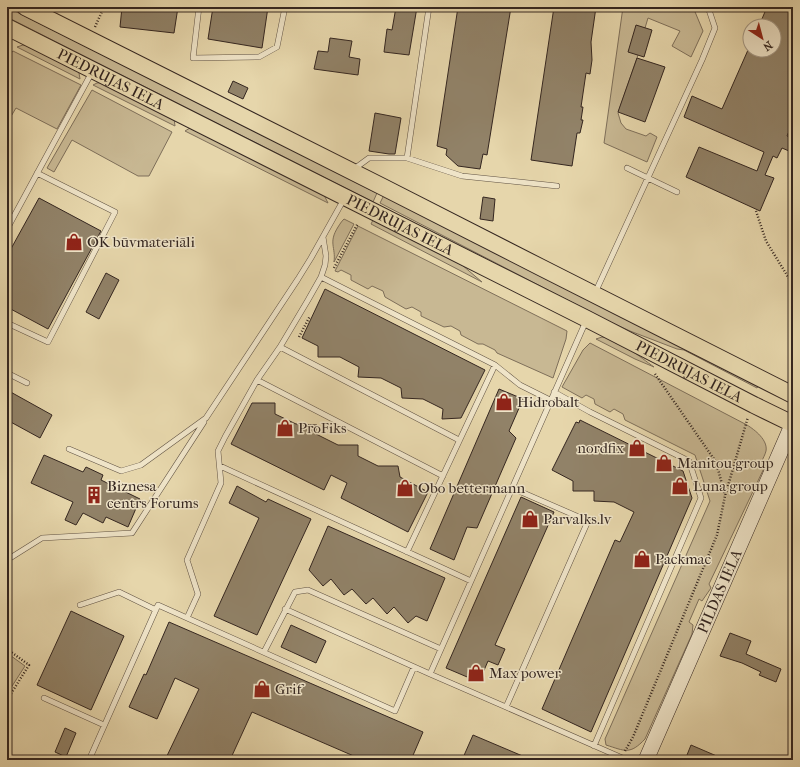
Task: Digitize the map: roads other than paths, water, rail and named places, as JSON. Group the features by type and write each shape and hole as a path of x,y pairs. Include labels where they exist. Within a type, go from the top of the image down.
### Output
{"main road":[{"name":"PIEDRUJAS IELA","path":"25,7 793,395"},
{"name":"PIEDRUJAS IELA","path":"9,34 93,71 587,318 754,405 793,423"}],"street":[{"name":"PILDAS IELA","path":"646,760 793,423"}],"lane":[{"path":"200,7 193,58 259,57 277,47 285,7"},
{"path":"407,158 429,7"},
{"path":"595,294 702,60 715,28 708,7"},
{"path":"7,229 93,71"},
{"path":"352,171 369,158 407,158 462,176 557,186"},
{"path":"627,168 677,192"},
{"path":"7,322 48,342 115,212 37,173"},
{"path":"7,560 42,538 132,534 206,418 298,279 345,197"},
{"path":"187,618 198,594 187,560 221,483 218,451 257,380 280,347 321,277 326,256 323,237"},
{"path":"321,277 495,365 520,385 550,400"},
{"path":"430,674 587,318"},
{"path":"280,347 459,440"},
{"path":"407,552 495,365"},
{"path":"7,373 27,383"},
{"path":"257,380 442,476"},
{"path":"554,392 590,412 689,461 701,498 594,746"},
{"path":"69,449 121,471 142,465 206,418"},
{"path":"220,466 471,582"},
{"path":"506,707 588,521 512,488"},
{"path":"264,652 295,592 308,590 441,649"},
{"path":"80,604 119,592 156,610"},
{"path":"89,760 158,605 395,710 414,667"},
{"path":"285,609 627,760"},
{"path":"44,698 104,725"}],"place":[{"name":"OK būvmateriāli","path":"74,242"},
{"name":"Hidrobalt","path":"504,402"},
{"name":"ProFiks","path":"285,428"},
{"name":"nordfix","path":"637,448"},
{"name":"Manitou group","path":"664,463"},
{"name":"Luna group","path":"680,486"},
{"name":"Obo bettermann","path":"405,488"},
{"name":"Biznesa centrs Forums","path":"94,495"},
{"name":"Parvalks.lv","path":"530,519"},
{"name":"Packmac","path":"642,559"},
{"name":"Max power","path":"476,673"},
{"name":"Grif","path":"262,689"}]}
